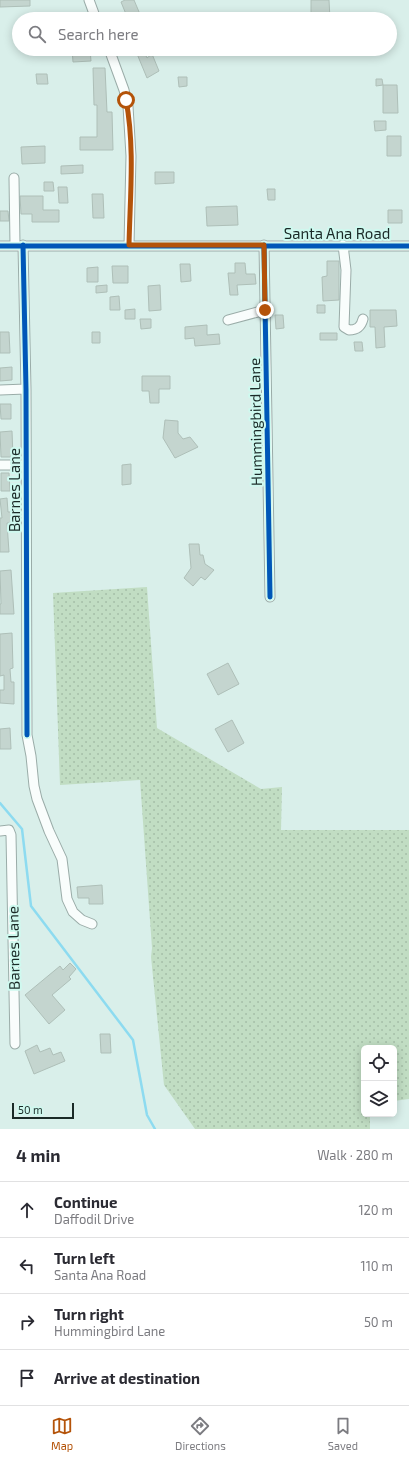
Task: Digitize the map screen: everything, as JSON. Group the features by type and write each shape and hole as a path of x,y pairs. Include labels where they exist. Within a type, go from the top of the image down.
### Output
{"street":[{"path":"89,0 93,12"},
{"path":"112,56 128,106 131,156 129,245"},
{"name":"Barnes Lane","path":"14,178 26,389 26,735 31,756 37,799 49,831 62,859 67,899 73,912 82,920 92,924"},
{"name":"Hummingbird Lane","path":"264,245 270,598"},
{"path":"343,245 346,266 344,327 349,330 359,328 363,319"},
{"name":"Santa Ana Road","path":"0,246 409,246"},
{"path":"228,320 265,310"},
{"path":"0,390 26,389"},
{"path":"0,465 26,465"},
{"name":"Barnes Lane","path":"4,831 11,835 14,1044"}],"green space":[{"path":"147,587 157,728 261,789 282,787 281,830 409,830 409,1099 397,1101 397,1045 361,1045 361,1117 370,1117 370,1129 195,1129 164,1085 151,957 152,948 140,780 60,785 53,593"}],"building":[{"path":"0,0 30,0 30,6 0,7"},
{"path":"125,0 134,0 139,12 125,12 121,2"},
{"path":"311,0 329,0 330,12 311,12"},
{"path":"73,56 91,56 91,61 73,62"},
{"path":"138,56 146,56 147,58 153,56 159,71 147,78"},
{"path":"93,68 105,68 107,112 112,112 113,150 80,150 80,137 97,137 97,105 94,105"},
{"path":"36,74 47,74 48,84 37,84"},
{"path":"178,77 187,77 187,86 179,87"},
{"path":"376,79 382,79 383,85 376,86"},
{"path":"383,85 397,85 398,113 383,113"},
{"path":"374,121 386,121 386,130 375,131"},
{"path":"387,136 401,136 401,156 387,156"},
{"path":"45,146 45,163 22,164 21,147"},
{"path":"83,165 83,173 61,174 61,166"},
{"path":"155,172 174,172 174,183 155,184"},
{"path":"44,182 53,182 54,191 44,191"},
{"path":"58,187 67,187 68,203 59,203"},
{"path":"267,189 275,189 275,200 268,200"},
{"path":"92,194 103,194 104,218 93,218"},
{"path":"20,196 43,196 43,210 59,210 59,222 32,222 32,214 21,214"},
{"path":"237,206 238,225 207,226 206,207"},
{"path":"388,210 402,210 402,223 388,223"},
{"path":"0,211 8,211 9,221 0,221"},
{"path":"327,261 339,261 339,300 323,301 322,277 327,276"},
{"path":"235,263 245,263 246,274 255,274 256,284 237,285 238,295 230,295 228,273 235,273"},
{"path":"180,264 190,264 191,281 181,282"},
{"path":"112,266 128,266 128,283 113,283"},
{"path":"98,267 98,282 87,282 87,268"},
{"path":"107,285 107,292 96,293 96,286"},
{"path":"160,285 161,310 149,311 148,286"},
{"path":"119,296 120,310 110,310 110,297"},
{"path":"317,305 325,305 325,313 317,313"},
{"path":"135,309 135,319 125,319 125,310"},
{"path":"370,310 396,310 397,326 384,327 385,347 376,348 375,327 370,327"},
{"path":"275,315 283,315 284,328 276,329"},
{"path":"140,319 151,319 151,328 141,329"},
{"path":"207,325 207,335 219,334 220,344 195,346 194,338 185,339 185,327"},
{"path":"0,332 9,332 10,353 0,353"},
{"path":"92,332 100,332 100,343 92,343"},
{"path":"320,333 337,333 337,340 320,340"},
{"path":"354,342 362,342 363,351 355,351"},
{"path":"12,367 12,380 0,381 0,368"},
{"path":"142,376 170,376 170,389 159,389 159,403 150,403 149,391 142,391"},
{"path":"0,404 11,404 11,419 1,419"},
{"path":"165,420 178,421 178,433 183,439 190,437 198,447 175,458 163,438"},
{"path":"12,431 13,457 1,457 0,432"},
{"path":"131,464 131,484 122,485 122,465"},
{"path":"1,473 9,473 10,491 1,491"},
{"path":"7,498 8,512 13,512 13,523 7,523 9,552 0,552 0,518 2,518 0,499"},
{"path":"189,544 199,544 200,555 203,555 205,564 214,570 205,580 201,577 193,586 184,578 191,568"},
{"path":"11,570 14,614 0,614 0,571"},
{"path":"12,633 13,668 10,669 11,682 14,682 14,704 0,703 0,690 4,690 4,675 0,676 0,634"},
{"path":"228,663 239,684 218,695 207,674"},
{"path":"232,720 244,743 228,752 215,729"},
{"path":"10,728 11,749 0,749 0,729"},
{"path":"102,885 103,904 89,904 89,898 78,898 77,887"},
{"path":"70,963 76,969 69,977 71,979 52,995 65,1010 49,1024 25,995 60,966 63,970"},
{"path":"100,1034 110,1034 111,1053 101,1053"},
{"path":"37,1045 40,1052 50,1048 53,1055 61,1052 65,1061 34,1074 25,1051"}],"waterway":[{"path":"0,803 22,829 31,906 133,1040 147,1115 155,1129"}],"cycle path":[{"path":"23,245 26,389 27,735"},
{"path":"264,245 270,597"},
{"path":"0,246 409,246"}],"route":[{"path":"126,100 130,124 131,156 129,245 264,245 265,310"}]}
